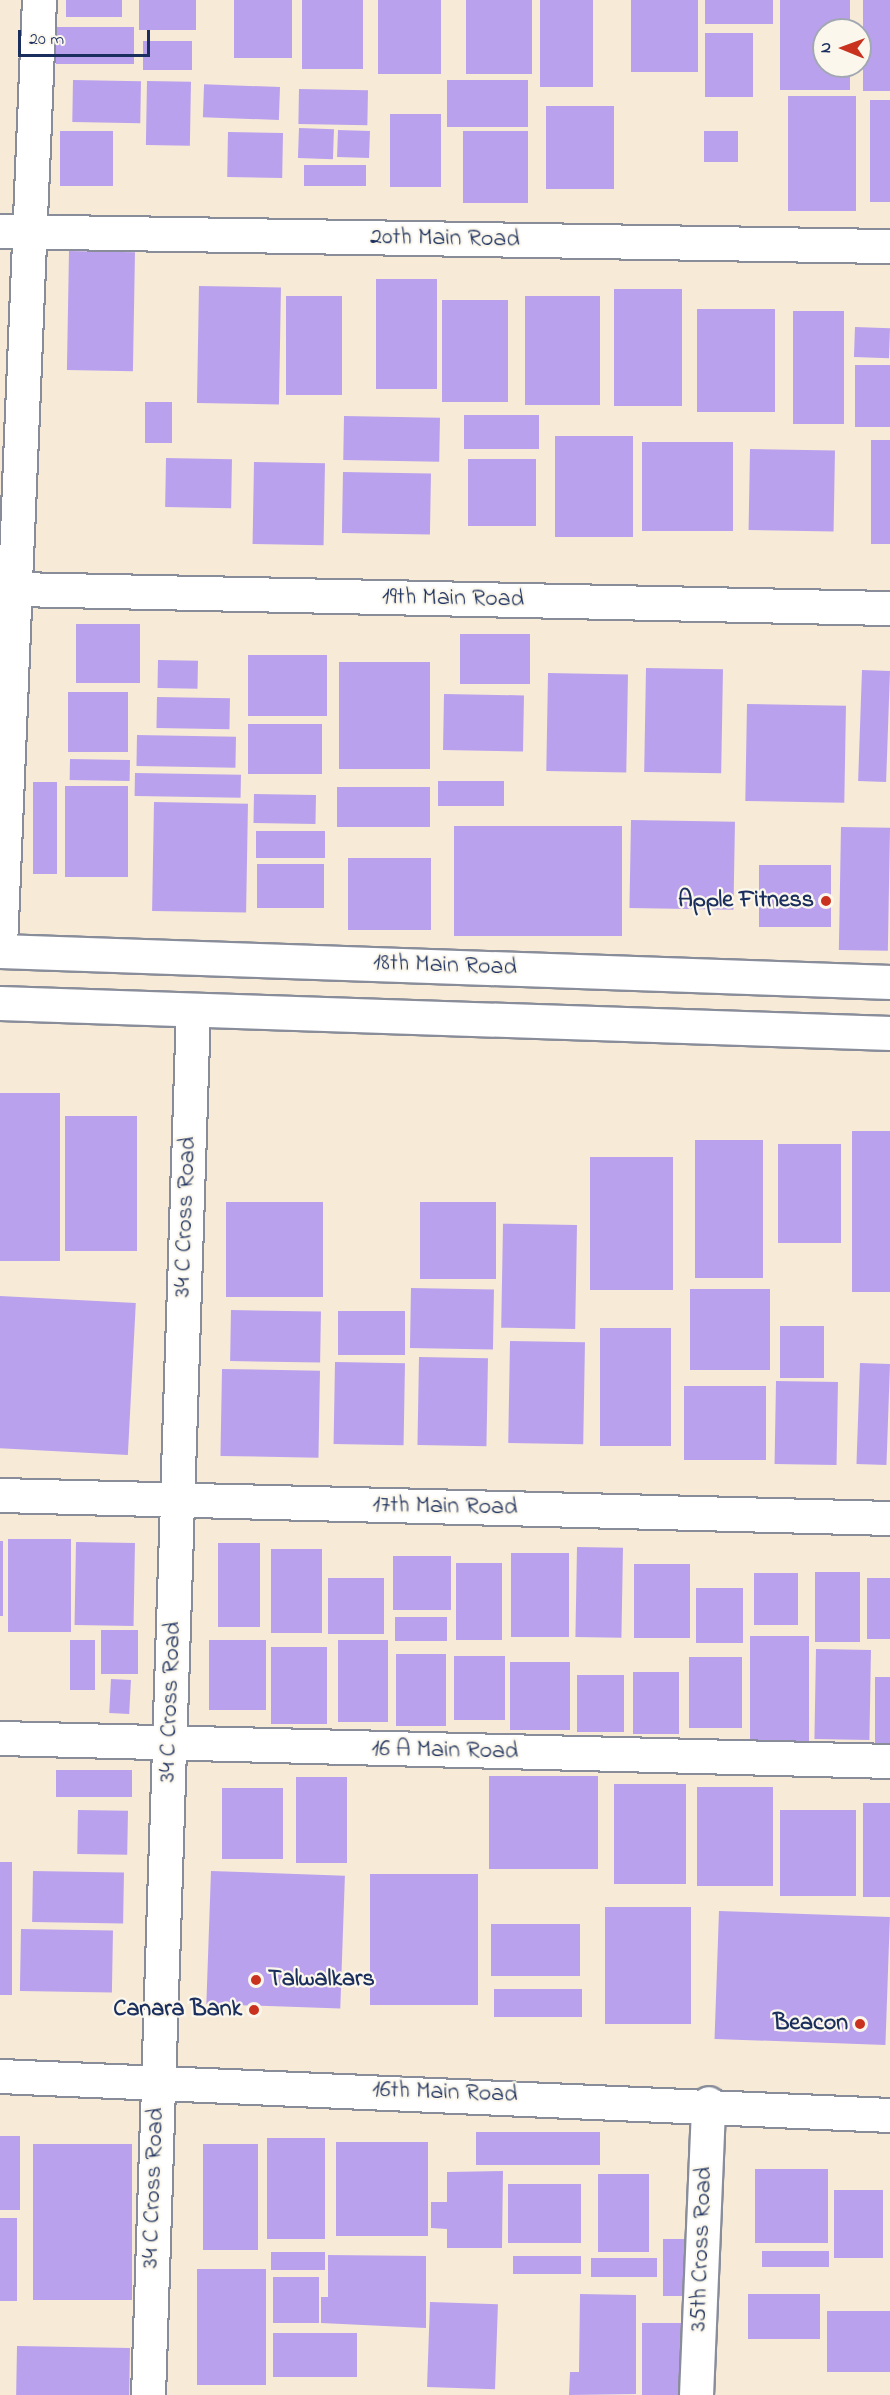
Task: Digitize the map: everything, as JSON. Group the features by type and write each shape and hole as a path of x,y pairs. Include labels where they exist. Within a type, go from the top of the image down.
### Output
{"street":[{"path":"0,946 16,589 15,231 39,0"},
{"name":"20th Main Road","path":"15,231 890,246"},
{"name":"19th Main Road","path":"16,589 890,608"},
{"name":"18th Main Road","path":"0,951 890,982"},
{"path":"0,1003 890,1033"},
{"name":"34 C Cross Road","path":"148,2395 193,1010"},
{"name":"17th Main Road","path":"0,1496 890,1518"},
{"name":"16 A Main Road","path":"0,1738 170,1745 890,1761"},
{"name":"16th Main Road","path":"0,2076 708,2103 890,2115"},
{"name":"35th Cross Road","path":"696,2395 708,2103"}],"building":[{"path":"66,0 122,0 122,17 66,17"},
{"path":"139,0 196,0 196,30 139,30"},
{"path":"234,0 292,0 292,58 234,58"},
{"path":"302,0 363,0 363,69 302,69"},
{"path":"378,0 441,0 441,74 378,74"},
{"path":"466,0 532,0 532,74 466,74"},
{"path":"540,0 593,0 593,87 540,87"},
{"path":"631,0 698,0 698,72 631,72"},
{"path":"705,0 773,0 773,24 705,24"},
{"path":"780,0 850,0 850,18 812,18 812,78 850,78 850,90 780,90"},
{"path":"863,0 890,0 890,91 863,91 863,78 872,78 872,18 863,18"},
{"path":"56,27 134,27 134,64 56,64"},
{"path":"705,33 753,33 753,97 705,97"},
{"path":"143,41 192,41 192,70 143,70"},
{"path":"73,80 141,81 140,123 72,122"},
{"path":"447,80 528,80 528,127 447,127"},
{"path":"147,81 191,82 190,146 146,145"},
{"path":"204,84 280,87 279,120 203,117"},
{"path":"299,89 368,90 367,125 298,124"},
{"path":"788,96 856,96 856,211 788,211"},
{"path":"870,100 890,100 890,202 870,202"},
{"path":"546,106 614,106 614,189 546,189"},
{"path":"390,114 441,114 441,187 390,187"},
{"path":"299,128 334,129 333,159 298,158"},
{"path":"338,130 370,131 369,158 337,157"},
{"path":"60,131 113,131 113,186 60,186"},
{"path":"463,131 528,131 528,203 463,203"},
{"path":"704,131 738,131 738,162 704,162"},
{"path":"228,132 283,133 282,178 227,177"},
{"path":"304,165 366,165 366,186 304,186"},
{"path":"69,251 135,252 133,371 67,370"},
{"path":"376,279 437,279 437,389 376,389"},
{"path":"199,286 281,287 279,404 197,403"},
{"path":"614,289 682,289 682,406 614,406"},
{"path":"286,296 342,296 342,395 286,395"},
{"path":"525,296 600,296 600,405 525,405"},
{"path":"442,300 508,300 508,402 442,402"},
{"path":"697,309 775,309 775,412 697,412"},
{"path":"793,311 844,311 844,424 793,424"},
{"path":"855,327 890,328 889,358 854,357"},
{"path":"855,365 890,365 890,427 855,427"},
{"path":"145,402 172,402 172,443 145,443"},
{"path":"464,415 539,415 539,449 464,449"},
{"path":"344,416 440,418 439,462 343,460"},
{"path":"555,436 633,436 633,537 555,537"},
{"path":"871,440 890,440 890,544 871,544"},
{"path":"642,442 733,442 733,531 642,531"},
{"path":"750,449 835,450 834,531 749,530"},
{"path":"166,458 232,459 231,508 165,507"},
{"path":"468,459 536,459 536,526 468,526"},
{"path":"254,462 325,463 324,545 253,544"},
{"path":"343,472 431,474 430,535 342,533"},
{"path":"76,624 140,624 140,683 76,683"},
{"path":"460,634 530,634 530,684 460,684"},
{"path":"248,655 327,655 327,716 248,716"},
{"path":"158,660 198,661 198,689 158,688"},
{"path":"339,662 430,662 430,769 339,769"},
{"path":"646,668 723,669 721,773 644,772"},
{"path":"862,670 890,671 886,782 858,781"},
{"path":"548,673 628,674 626,772 546,771"},
{"path":"68,692 128,692 128,752 68,752"},
{"path":"444,694 524,695 523,751 443,750"},
{"path":"157,697 230,698 229,729 156,728"},
{"path":"747,704 846,706 844,803 745,801"},
{"path":"248,724 322,724 322,774 248,774"},
{"path":"137,735 236,737 235,768 136,766"},
{"path":"70,759 130,760 130,781 70,780"},
{"path":"135,773 241,775 241,798 135,796"},
{"path":"438,781 504,781 504,806 438,806"},
{"path":"33,782 57,782 57,874 33,874"},
{"path":"65,786 128,786 128,877 65,877"},
{"path":"337,787 430,787 430,827 337,827"},
{"path":"254,794 316,795 315,824 253,823"},
{"path":"154,802 248,804 246,913 152,911"},
{"path":"631,820 735,822 733,910 629,908"},
{"path":"454,826 622,826 622,936 454,936"},
{"path":"841,827 890,828 888,951 839,950"},
{"path":"256,831 325,831 325,858 256,858"},
{"path":"348,858 431,858 431,930 348,930"},
{"path":"257,864 324,864 324,908 257,908"},
{"path":"759,865 831,865 831,927 759,927"},
{"path":"0,1093 60,1093 60,1261 0,1261"},
{"path":"65,1116 137,1116 137,1251 65,1251"},
{"path":"852,1131 890,1131 890,1292 852,1292"},
{"path":"695,1140 763,1140 763,1278 695,1278"},
{"path":"778,1144 841,1144 841,1243 778,1243"},
{"path":"590,1157 673,1157 673,1290 590,1290"},
{"path":"226,1202 323,1202 323,1297 226,1297"},
{"path":"420,1202 496,1202 496,1279 420,1279"},
{"path":"503,1224 577,1225 575,1329 501,1328"},
{"path":"411,1288 494,1289 493,1349 410,1348"},
{"path":"690,1289 770,1289 770,1370 690,1370"},
{"path":"0,1296 136,1303 128,1455 0,1448"},
{"path":"231,1310 321,1312 320,1363 230,1361"},
{"path":"338,1311 405,1311 405,1355 338,1355"},
{"path":"780,1326 824,1326 824,1378 780,1378"},
{"path":"600,1328 671,1328 671,1446 600,1446"},
{"path":"510,1341 585,1342 583,1444 508,1443"},
{"path":"419,1357 488,1358 486,1446 417,1445"},
{"path":"335,1362 405,1363 404,1445 334,1444"},
{"path":"860,1363 890,1364 886,1465 856,1464"},
{"path":"222,1369 320,1371 318,1458 220,1456"},
{"path":"776,1381 838,1382 837,1465 775,1464"},
{"path":"684,1386 766,1386 766,1460 684,1460"},
{"path":"8,1539 71,1539 71,1632 8,1632"},
{"path":"0,1541 3,1541 3,1616 0,1616"},
{"path":"76,1542 135,1543 134,1626 75,1625"},
{"path":"218,1543 260,1543 260,1627 218,1627"},
{"path":"577,1547 623,1548 621,1638 575,1637"},
{"path":"271,1549 322,1549 322,1633 271,1633"},
{"path":"511,1553 569,1553 569,1637 511,1637"},
{"path":"393,1556 451,1556 451,1610 393,1610"},
{"path":"456,1563 502,1563 502,1640 456,1640"},
{"path":"634,1564 690,1564 690,1638 634,1638"},
{"path":"815,1572 860,1572 860,1642 815,1642"},
{"path":"754,1573 798,1573 798,1625 754,1625"},
{"path":"328,1578 384,1578 384,1634 328,1634"},
{"path":"867,1578 890,1578 890,1639 867,1639"},
{"path":"696,1588 743,1588 743,1643 696,1643"},
{"path":"395,1617 447,1617 447,1641 395,1641"},
{"path":"101,1630 138,1630 138,1674 101,1674"},
{"path":"750,1636 809,1636 809,1745 750,1745"},
{"path":"70,1640 95,1640 95,1690 70,1690"},
{"path":"209,1640 266,1640 266,1710 209,1710"},
{"path":"338,1640 388,1640 388,1722 338,1722"},
{"path":"271,1647 327,1647 327,1724 271,1724"},
{"path":"816,1649 871,1650 869,1740 814,1739"},
{"path":"396,1654 446,1654 446,1726 396,1726"},
{"path":"454,1656 505,1656 505,1720 454,1720"},
{"path":"689,1657 742,1657 742,1728 689,1728"},
{"path":"510,1662 570,1662 570,1730 510,1730"},
{"path":"633,1672 679,1672 679,1734 633,1734"},
{"path":"577,1675 624,1675 624,1732 577,1732"},
{"path":"875,1677 890,1677 890,1745 875,1745"},
{"path":"111,1679 131,1680 129,1714 109,1713"},
{"path":"56,1770 132,1770 132,1797 56,1797"},
{"path":"489,1776 598,1776 598,1869 489,1869"},
{"path":"296,1777 347,1777 347,1863 296,1863"},
{"path":"614,1784 686,1784 686,1884 614,1884"},
{"path":"697,1787 773,1787 773,1886 697,1886"},
{"path":"222,1788 283,1788 283,1859 222,1859"},
{"path":"863,1803 890,1803 890,1897 863,1897"},
{"path":"78,1810 128,1811 127,1855 77,1854"},
{"path":"780,1810 856,1810 856,1896 780,1896"},
{"path":"0,1862 12,1862 12,1995 0,1995"},
{"path":"33,1871 124,1873 123,1924 32,1922"},
{"path":"211,1871 345,1876 340,2009 206,2004"},
{"path":"370,1874 478,1874 478,2005 370,2005"},
{"path":"605,1907 691,1907 691,2024 605,2024"},
{"path":"719,1911 890,1917 885,2045 715,2039"},
{"path":"491,1924 580,1924 580,1976 491,1976"},
{"path":"21,1929 113,1931 112,1993 20,1991"},
{"path":"494,1989 582,1989 582,2017 494,2017"},
{"path":"476,2132 600,2132 600,2165 476,2165"},
{"path":"0,2136 20,2136 20,2210 0,2210"},
{"path":"267,2138 325,2138 325,2239 267,2239"},
{"path":"336,2142 428,2142 428,2236 336,2236"},
{"path":"33,2144 132,2144 132,2300 33,2300"},
{"path":"203,2144 258,2144 258,2250 203,2250"},
{"path":"755,2169 828,2169 828,2243 755,2243"},
{"path":"503,2171 502,2248 447,2248 447,2229 431,2228 431,2202 447,2202 447,2172"},
{"path":"598,2174 649,2174 649,2252 598,2252"},
{"path":"508,2184 581,2184 581,2243 508,2243"},
{"path":"834,2190 883,2190 883,2258 834,2258"},
{"path":"0,2218 17,2218 17,2301 0,2301"},
{"path":"663,2239 685,2239 685,2296 663,2296"},
{"path":"762,2251 829,2251 829,2267 762,2267"},
{"path":"271,2252 325,2252 325,2270 271,2270"},
{"path":"328,2255 426,2256 426,2328 321,2323 321,2297 328,2297"},
{"path":"513,2256 581,2256 581,2274 513,2274"},
{"path":"591,2258 657,2258 657,2277 591,2277"},
{"path":"197,2269 266,2269 266,2385 197,2385"},
{"path":"273,2277 319,2277 319,2323 273,2323"},
{"path":"580,2294 636,2295 636,2394 569,2395 570,2372 579,2372"},
{"path":"748,2294 820,2294 820,2339 748,2339"},
{"path":"430,2302 498,2304 495,2389 427,2387"},
{"path":"827,2311 890,2311 890,2372 827,2372"},
{"path":"642,2323 683,2323 683,2395 642,2395"},
{"path":"273,2333 357,2333 357,2377 273,2377"},
{"path":"17,2346 130,2348 129,2395 16,2395"}],"place":[{"name":"Apple Fitness","path":"826,901"},
{"name":"Talwalkars","path":"256,1980"},
{"name":"Canara Bank","path":"254,2010"},
{"name":"Beacon","path":"860,2024"}]}
